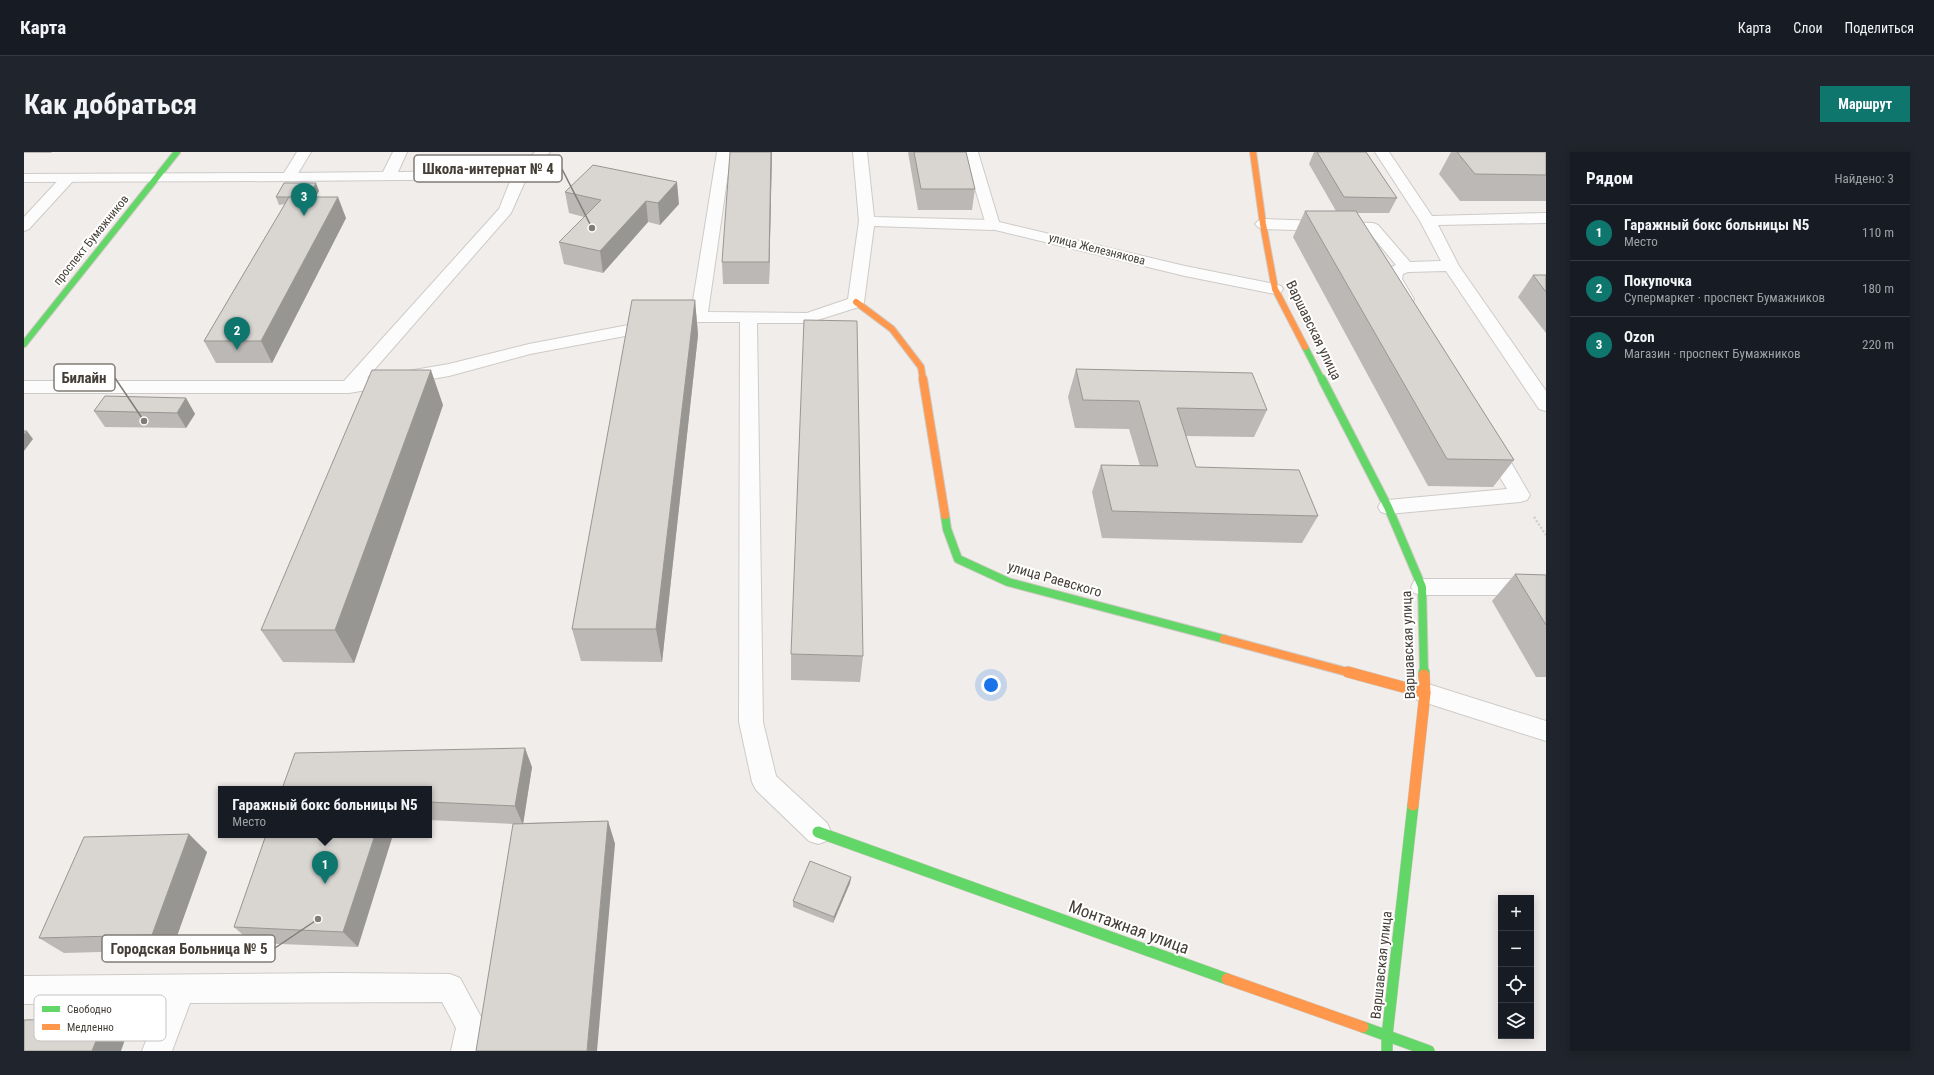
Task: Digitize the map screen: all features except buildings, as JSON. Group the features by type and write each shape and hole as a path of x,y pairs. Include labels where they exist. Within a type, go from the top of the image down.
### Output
{"street":[{"name":"проспект Бумажников","path":"24,344 177,152"},
{"path":"289,177 304,152"},
{"path":"389,175 400,152"},
{"path":"349,387 506,210 520,176 543,152"},
{"path":"699,317 724,152"},
{"path":"24,387 349,387 449,370 529,349 699,317 808,318 856,302 867,221 860,152"},
{"path":"971,152 992,225"},
{"name":"Варшавская улица","path":"1253,152 1263,224 1275,289 1388,507 1422,587 1426,692 1387,1036 1387,1051"},
{"path":"1382,152 1428,221 1451,266 1546,405"},
{"path":"24,178 389,175 520,176"},
{"path":"24,226 68,178"},
{"path":"1428,221 1546,218"},
{"name":"улица Железнякова","path":"867,221 992,225 1185,271 1275,289"},
{"path":"1263,224 1373,228 1406,267"},
{"path":"1414,312 1394,279 1395,271 1406,267 1451,266"},
{"name":"улица Раевского","path":"856,302 892,330 921,367 947,529 958,559 1008,582 1426,692"},
{"path":"748,317 751,722 765,782 818,832"},
{"path":"1388,507 1520,495 1481,428"},
{"path":"1422,587 1546,587"},
{"path":"1426,692 1546,731"},
{"name":"Монтажная улица","path":"818,832 1429,1051"},
{"path":"24,990 337,987 450,988 471,1026 466,1051"},
{"path":"166,1027 181,988"},
{"path":"157,1051 161,1041"}],"traffic: fast":[{"path":"24,344 177,152"},
{"path":"1305,347 1388,507 1422,587 1424,675"},
{"path":"945,515 947,529 958,559 1008,582 1224,639"},
{"path":"1387,1051 1387,1036 1413,805"},
{"path":"818,832 1227,979"},
{"path":"1363,1027 1429,1051"}],"traffic: slow":[{"path":"1253,152 1263,224 1275,289 1305,347"},
{"path":"856,302 892,329 921,367 945,515"},
{"path":"1224,639 1425,693"},
{"path":"1413,805 1425,693 1424,675"},
{"path":"1227,979 1363,1027"}],"place":[{"name":"Ozon","path":"304,216"},
{"name":"Школа-интернат № 4","path":"592,228"},
{"name":"Покупочка","path":"237,350"},
{"name":"Билайн","path":"144,421"},
{"name":"Гаражный бокс больницы N5","path":"325,884"},
{"name":"Городская Больница № 5","path":"318,919"}]}
